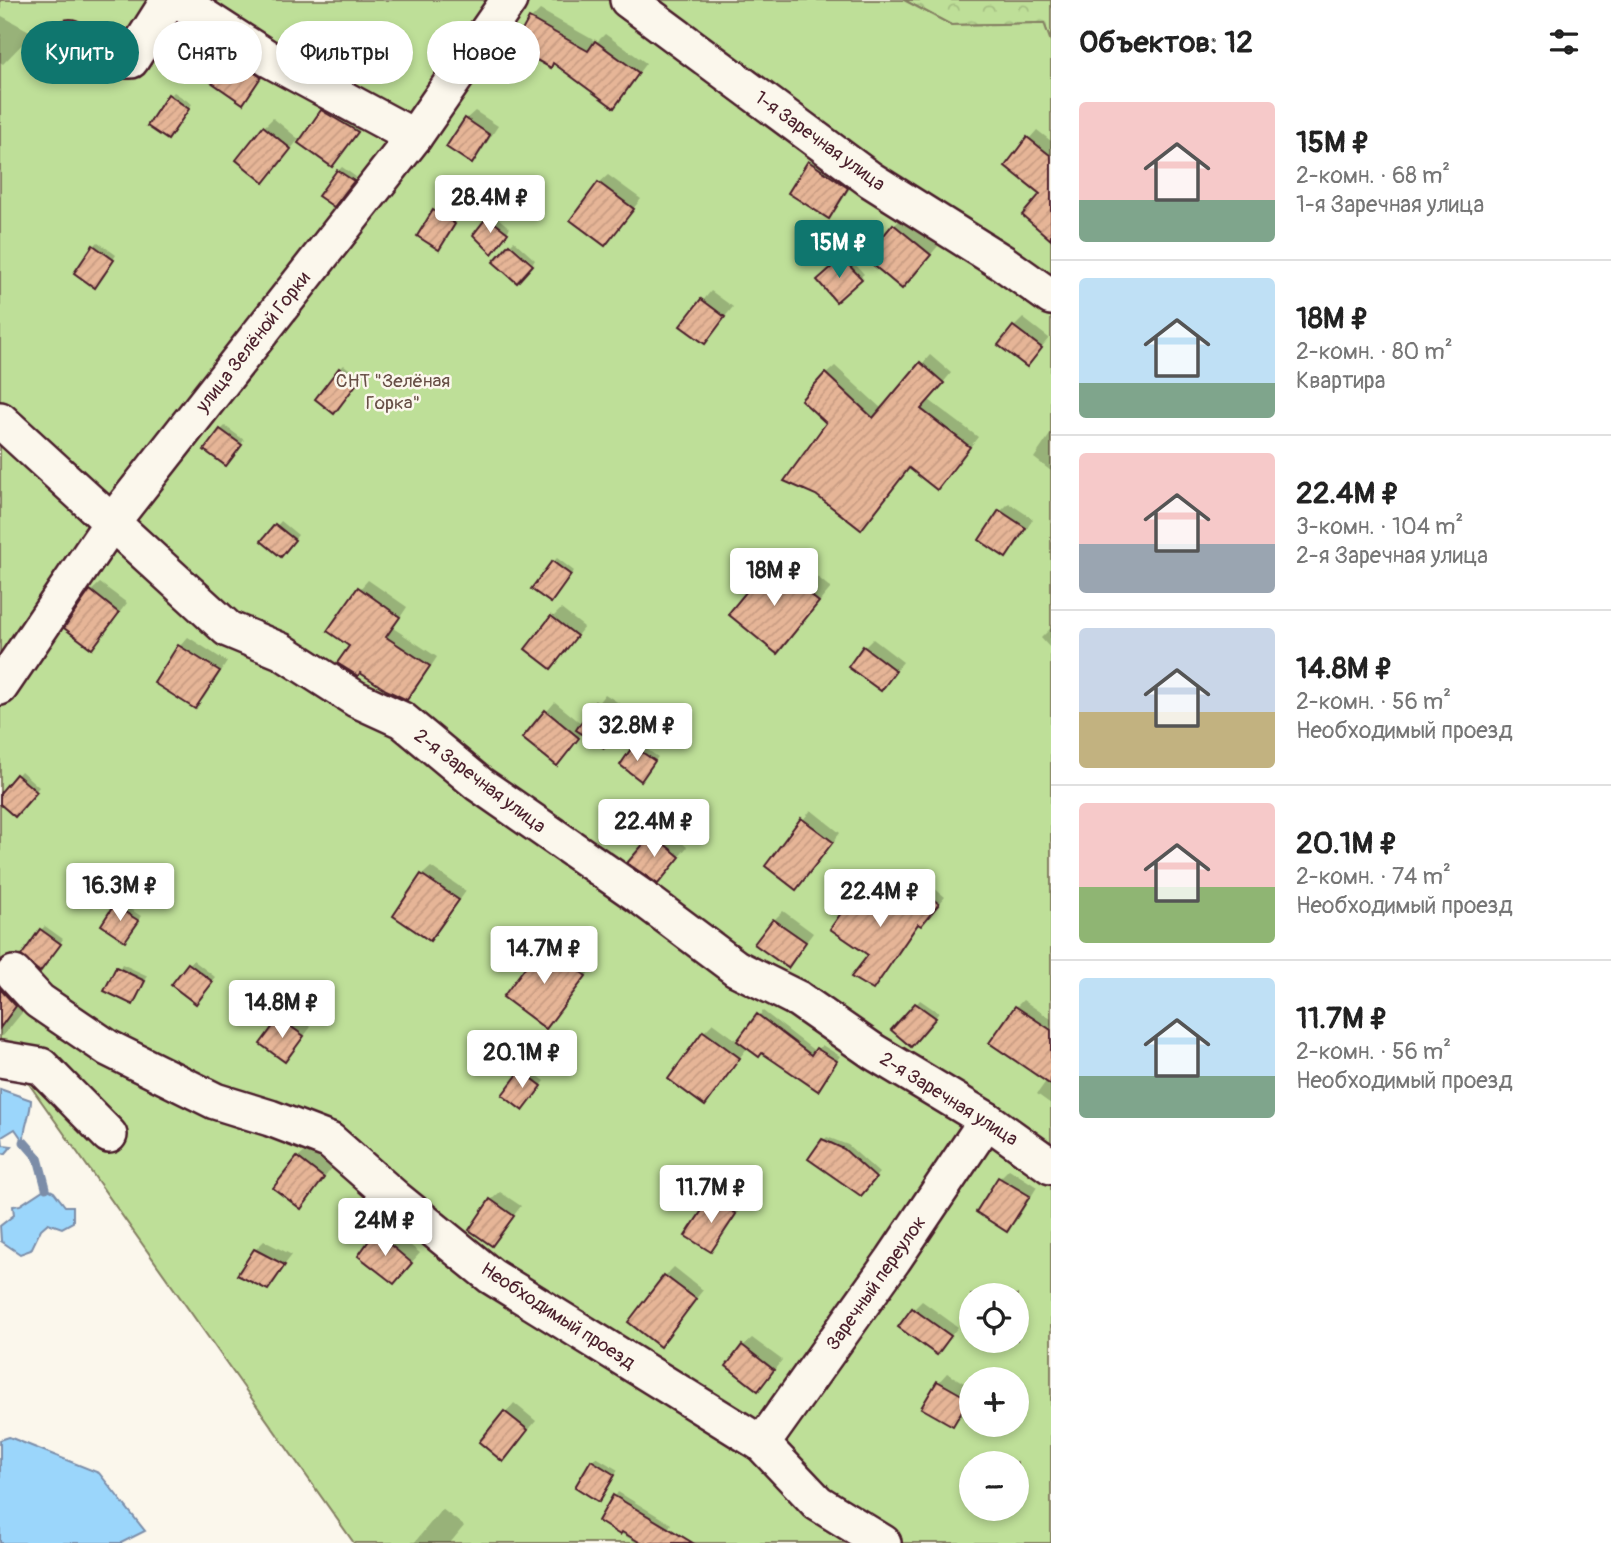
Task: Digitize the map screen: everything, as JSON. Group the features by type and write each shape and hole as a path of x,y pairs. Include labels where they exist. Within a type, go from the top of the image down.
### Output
{"street":[{"path":"139,47 169,0"},
{"path":"178,0 269,59 414,136"},
{"name":"улица Зелёной Горки","path":"0,687 112,522 414,136 509,0"},
{"name":"1-я Заречная улица","path":"628,0 871,180 1003,263 1051,297"},
{"name":"2-я Заречная улица","path":"0,420 228,629 281,651 356,699 402,720 479,785 640,897 736,968 798,999 874,1052 987,1120 1051,1166"},
{"name":"Необходимый проезд","path":"14,974 39,1001 108,1048 215,1101 330,1141 491,1276 762,1444 818,1503 883,1543"},
{"path":"0,1059 41,1066 108,1135"},
{"name":"Заречный переулок","path":"762,1444 893,1260 987,1120"}],"green space":[{"name":"СНТ \"Зелёная Горка\"","path":"0,0 904,0 951,25 1044,23 1051,42 1051,1543 354,1543 29,1084 0,1072"},
{"path":"904,0 1051,0 1051,42 1044,23 951,25"}],"water":[{"path":"0,1089 31,1100 24,1142 15,1129 2,1137 3,1145 12,1146 6,1153 0,1154"},
{"path":"46,1188 54,1192 65,1206 73,1206 73,1222 62,1228 48,1223 41,1229 31,1250 20,1254 1,1241 0,1226 14,1215 13,1206 20,1205"},
{"path":"9,1437 99,1473 145,1531 121,1543 0,1543 0,1440"}],"building":[{"path":"540,24 588,51 595,41 639,73 614,108 553,63 551,68 540,62"},
{"path":"214,84 256,84 243,104"},
{"path":"168,94 189,109 168,140 147,126"},
{"path":"321,110 358,132 332,167 298,143"},
{"path":"465,118 490,135 472,164 446,147"},
{"path":"263,126 291,149 264,183 236,160"},
{"path":"1027,137 1051,156 1051,240 1022,215 1040,194 1005,166"},
{"path":"808,161 848,188 829,219 788,193"},
{"path":"337,170 354,181 334,207 318,196"},
{"path":"598,182 634,209 605,246 570,220"},
{"path":"433,210 455,224 439,250 417,236"},
{"path":"487,217 508,233 492,254 473,235"},
{"path":"893,224 931,255 902,289 865,258"},
{"path":"509,244 533,265 517,283 493,262"},
{"path":"93,245 114,260 95,288 74,273"},
{"path":"842,258 862,279 836,302 817,280"},
{"path":"701,299 725,317 705,344 680,326"},
{"path":"1013,326 1042,348 1027,367 998,345"},
{"path":"920,362 944,383 921,409 970,447 937,490 909,468 861,530 816,495 784,481 826,423 801,400 825,373 873,418"},
{"path":"339,368 358,382 334,414 315,399"},
{"path":"220,429 242,445 226,466 204,450"},
{"path":"999,510 1026,528 1006,558 979,540"},
{"path":"275,524 295,540 281,557 261,541"},
{"path":"552,561 571,575 551,603 531,589"},
{"path":"770,563 819,602 777,654 728,614"},
{"path":"358,587 400,617 386,637 430,666 407,700 337,663 349,646 327,631"},
{"path":"90,590 119,613 92,649 64,628"},
{"path":"551,616 577,636 551,669 525,649"},
{"path":"178,645 220,671 195,709 154,683"},
{"path":"863,646 896,671 881,691 848,667"},
{"path":"595,702 623,720 604,748 576,730"},
{"path":"545,710 579,738 557,766 522,738"},
{"path":"633,746 655,761 641,781 620,765"},
{"path":"16,774 37,792 15,817 0,804 0,793"},
{"path":"801,818 833,842 796,890 765,866"},
{"path":"652,834 680,857 658,884 627,863"},
{"path":"421,874 459,900 430,941 393,916"},
{"path":"862,883 904,911 921,890 939,904 921,926 918,924 873,990 851,977 868,955 830,929"},
{"path":"114,905 139,921 125,941 101,925"},
{"path":"773,919 806,942 788,968 754,944"},
{"path":"40,929 61,944 40,972 21,956"},
{"path":"543,943 586,976 546,1029 503,997"},
{"path":"188,963 213,982 196,1004 171,985"},
{"path":"116,967 145,981 133,1005 104,991"},
{"path":"0,989 16,1006 0,1028"},
{"path":"915,1003 936,1018 911,1047 891,1030"},
{"path":"1015,1006 1051,1030 1051,1085 989,1043"},
{"path":"757,1014 811,1055 816,1048 837,1061 818,1091 762,1053 759,1057 737,1041"},
{"path":"279,1018 304,1036 285,1062 260,1044"},
{"path":"703,1031 740,1058 705,1106 668,1079"},
{"path":"521,1070 542,1086 523,1111 502,1095"},
{"path":"822,1139 844,1149 876,1178 861,1196 808,1159"},
{"path":"297,1157 324,1178 301,1209 273,1188"},
{"path":"998,1177 1030,1196 1007,1232 976,1212"},
{"path":"711,1197 736,1214 711,1252 685,1236"},
{"path":"490,1199 514,1216 492,1246 469,1230"},
{"path":"375,1232 412,1263 394,1284 358,1256"},
{"path":"254,1249 285,1265 268,1290 237,1275"},
{"path":"664,1275 696,1299 660,1347 628,1322"},
{"path":"912,1308 951,1336 937,1355 898,1327"},
{"path":"742,1345 774,1370 758,1391 726,1366"},
{"path":"937,1381 959,1393 959,1416 953,1426 921,1408"},
{"path":"504,1411 528,1430 503,1462 479,1442"},
{"path":"591,1460 615,1475 599,1502 575,1487"},
{"path":"613,1495 693,1543 641,1543 622,1532 620,1535 598,1521"}],"waterway":[{"path":"24,1142 38,1158 46,1188"}]}
